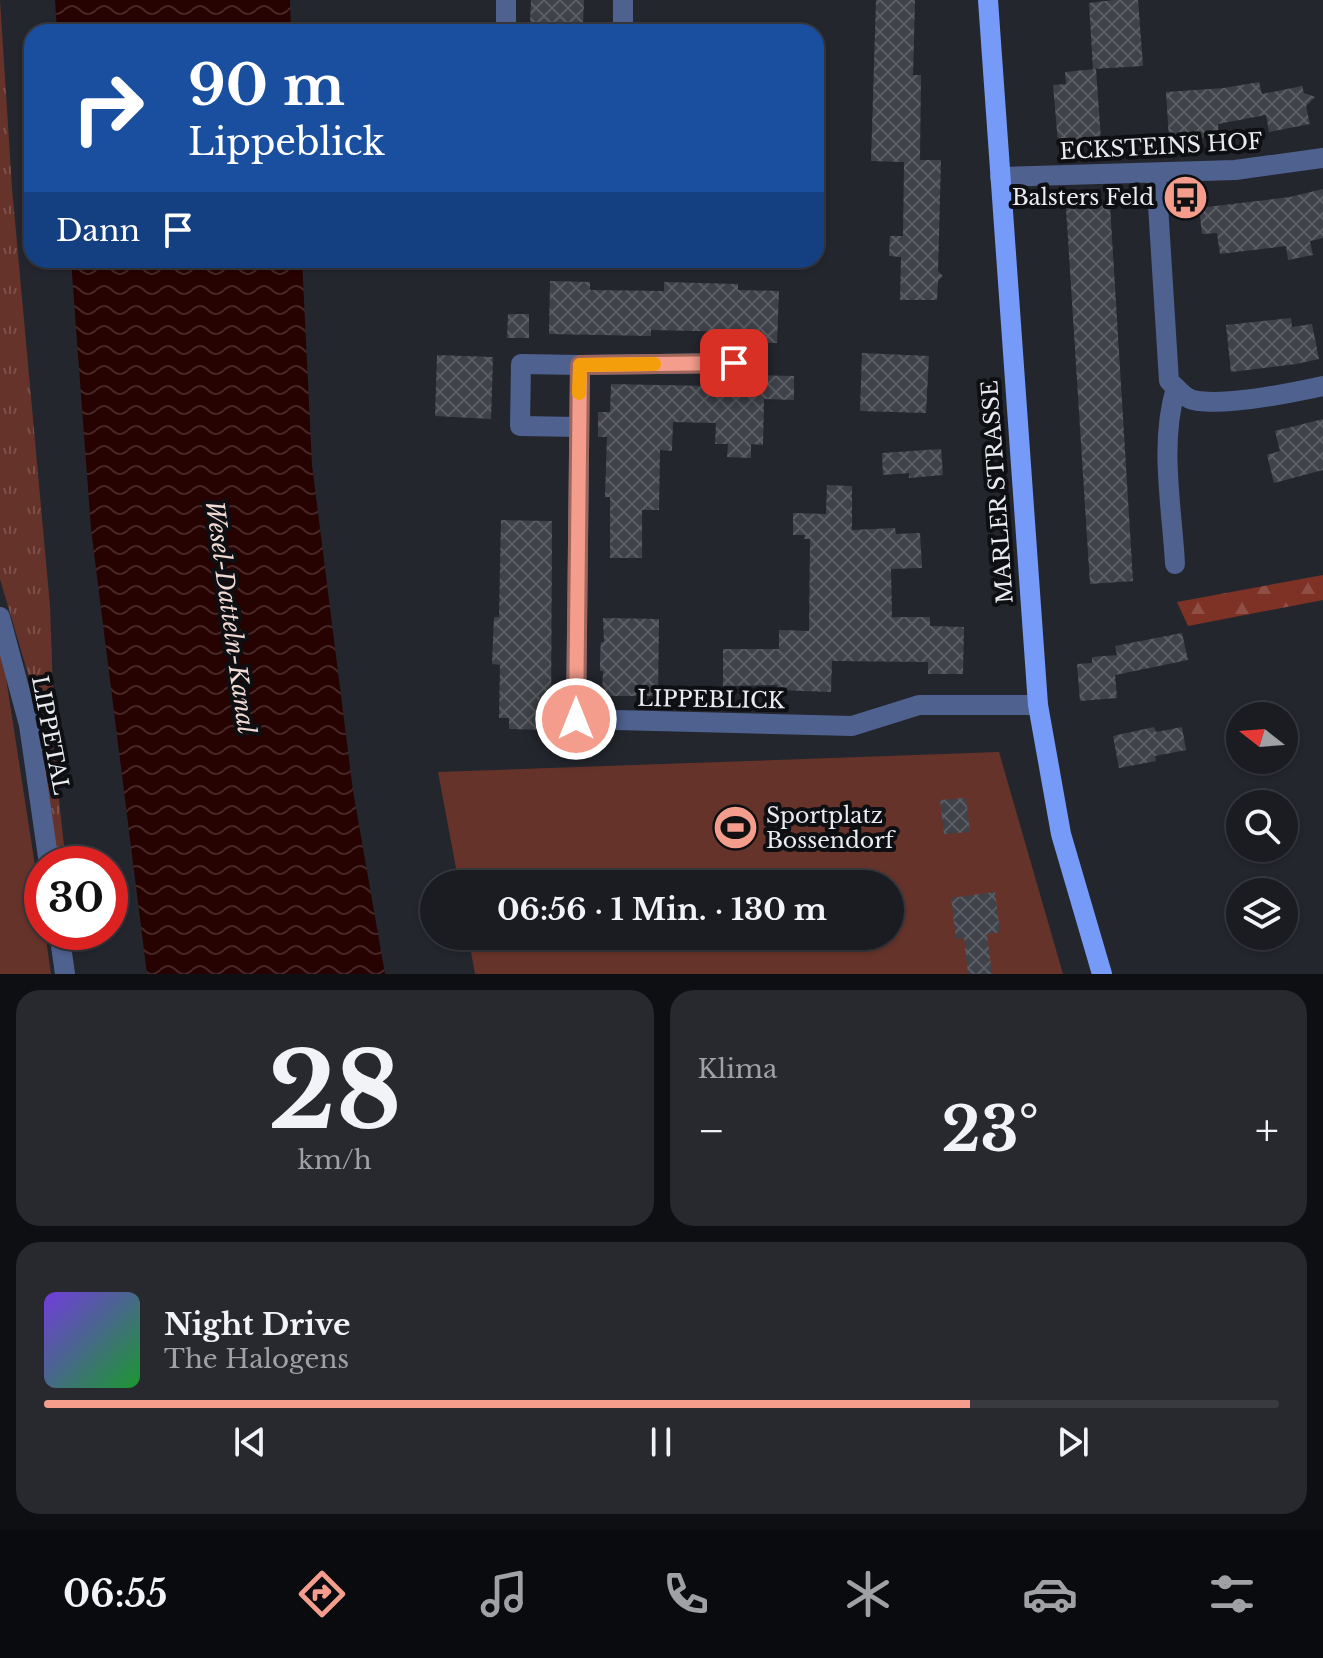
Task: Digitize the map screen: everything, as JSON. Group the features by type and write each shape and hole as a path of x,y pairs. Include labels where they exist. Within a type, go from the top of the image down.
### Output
{"main road":[{"name":"MARLER STRASSE","path":"988,0 1038,705 1065,847 1102,974"}],"street":[{"path":"506,0 506,24"},
{"path":"623,0 623,24"},
{"name":"ECKSTEINS HOF","path":"1000,177 1235,170 1323,158"},
{"path":"1156,173 1169,381 1190,400 1213,402 1282,395 1323,386"},
{"path":"579,427 520,426 521,364 734,363"},
{"name":"LIPPEBLICK","path":"580,365 576,719 852,726 919,705 1038,705"},
{"path":"1175,564 1167,436 1169,412 1176,388"},
{"name":"LIPPETAL","path":"0,617 29,725 46,846"},
{"path":"62,950 65,974"}],"green space":[{"path":"0,0 12,188 50,606 53,690 45,700 36,701 0,579"},
{"path":"1323,575 1323,600 1188,626 1177,602"},
{"path":"0,639 32,846 24,846 24,950 48,950 51,974 0,974"},
{"path":"52,729 56,732 53,744 64,846 54,846 40,732"},
{"name":"Sportplatz Bossendorf","path":"999,752 1063,974 475,974 471,950 904,950 904,870 456,870 438,772"}],"water":[{"path":"55,0 290,0 291,24 56,24"},
{"name":"Wesel-Datteln-Kanal","path":"72,268 302,268 312,465 353,791 385,974 147,974 91,529"}],"building":[{"path":"531,0 584,0 583,24 530,24"},
{"path":"876,0 915,0 913,75 921,75 920,160 941,160 938,271 943,276 938,281 937,300 900,300 901,257 889,256 890,236 903,236 904,162 871,161"},
{"path":"1138,0 1143,66 1093,69 1089,3"},
{"path":"1096,69 1101,140 1058,143 1053,85 1066,84 1065,72"},
{"path":"1259,82 1262,94 1302,86 1304,93 1315,97 1306,106 1310,124 1269,132 1266,115 1218,124 1219,137 1169,140 1166,92"},
{"path":"1323,189 1323,238 1310,241 1313,255 1288,260 1286,246 1220,254 1217,233 1202,234 1199,208 1290,197"},
{"path":"1110,205 1133,581 1090,584 1066,208"},
{"path":"550,281 590,282 590,290 664,291 664,282 738,284 738,290 779,291 777,343 740,342 740,332 651,330 651,336 549,334"},
{"path":"508,314 529,314 529,338 507,338"},
{"path":"1291,318 1292,327 1312,324 1319,359 1231,372 1226,325"},
{"path":"862,353 929,356 926,413 860,411"},
{"path":"437,355 493,357 491,419 435,416"},
{"path":"757,375 794,376 794,400 764,399 763,445 751,444 751,458 727,457 728,444 715,444 716,423 673,422 672,451 660,450 659,510 642,510 642,558 610,558 610,497 605,497 607,437 598,437 598,412 610,412 611,384 757,387"},
{"path":"1323,419 1323,470 1274,483 1267,455 1280,451 1275,431"},
{"path":"941,449 943,475 909,478 909,473 883,475 882,453"},
{"path":"827,485 852,486 852,530 895,528 896,534 920,533 922,568 891,569 892,617 930,617 930,626 964,627 963,674 928,674 928,662 832,661 831,692 777,690 777,685 723,686 723,649 779,649 779,630 809,631 810,539 804,539 805,535 793,535 793,513 826,514"},
{"path":"501,520 552,521 551,730 509,729 509,718 499,718 500,665 492,664 494,617 499,617"},
{"path":"603,618 659,619 658,696 602,696 600,657 601,642 604,642"},
{"path":"1182,633 1188,660 1115,675 1117,698 1080,701 1077,664 1092,663 1092,657 1117,655 1115,646"},
{"path":"1154,727 1156,732 1182,727 1186,750 1155,756 1156,761 1119,768 1113,736"},
{"path":"966,798 970,832 944,834 940,800"},
{"path":"995,892 1000,932 987,934 992,974 968,974 964,938 956,939 951,898"}],"slow traffic":[{"path":"579,393 580,365 654,364"}],"place":[{"name":"Balsters Feld","path":"1185,197"},
{"name":"Sportplatz Bossendorf","path":"735,828"}],"route":[{"path":"576,719 580,365 734,363"}]}
